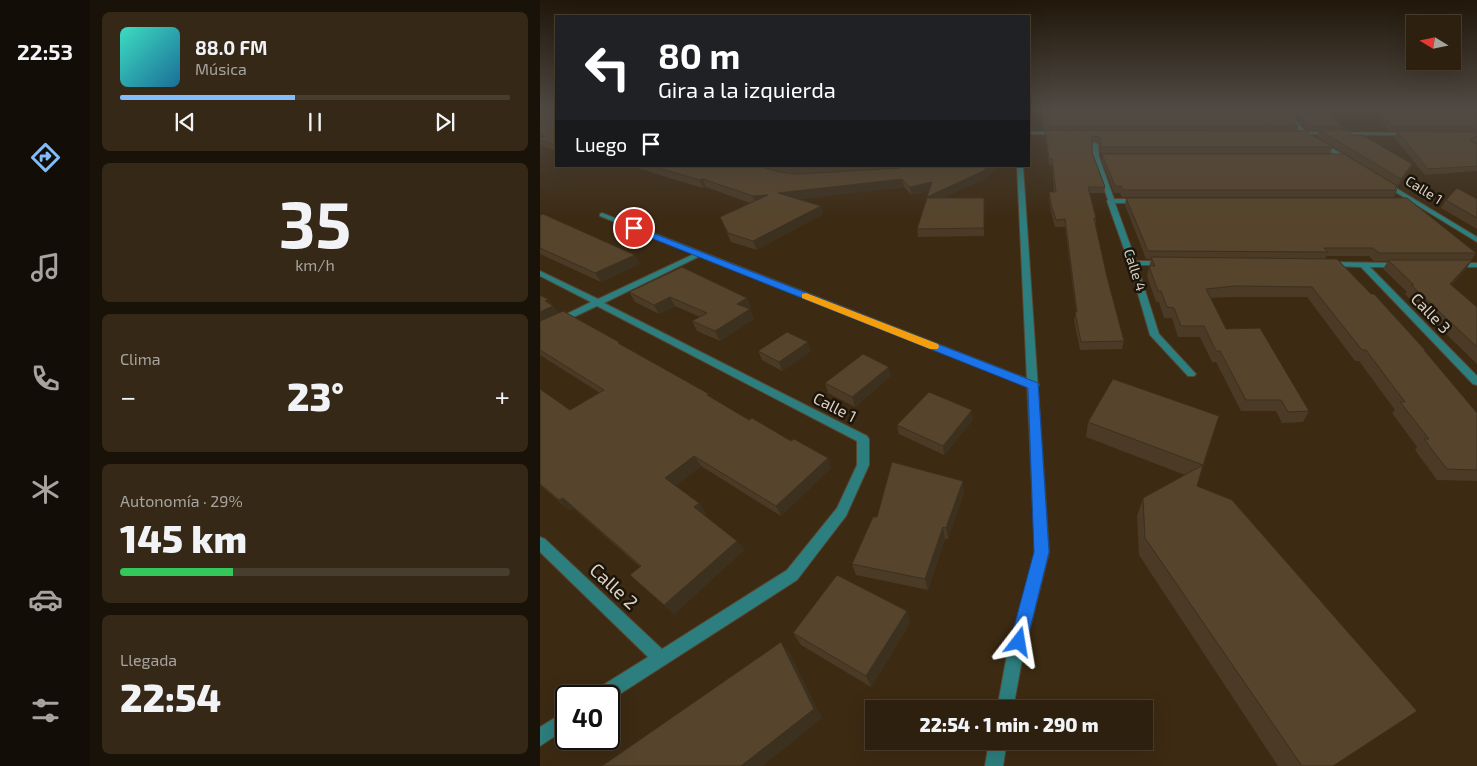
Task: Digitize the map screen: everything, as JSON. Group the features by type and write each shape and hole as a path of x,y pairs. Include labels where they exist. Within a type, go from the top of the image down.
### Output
{"street":[{"name":"Calle 4","path":"1096,146 1100,156 1110,201 1133,263 1155,335 1191,374"},
{"path":"1324,146 1359,167"},
{"path":"1334,157 1344,157"},
{"path":"1007,700 1014,660 1042,552 1020,167"},
{"name":"Calle 1","path":"1383,182 1477,240"},
{"path":"1110,201 1145,201"},
{"path":"1395,202 1414,201"},
{"path":"602,216 1034,386"},
{"path":"540,330 698,254"},
{"path":"1133,263 1173,264"},
{"path":"1318,264 1402,265"},
{"name":"Calle 3","path":"1364,265 1477,382"},
{"path":"1449,265 1477,265"},
{"name":"Calle 1","path":"540,274 863,439 863,465 842,512 792,575 660,658"},
{"name":"Calle 2","path":"540,544 660,658"},
{"path":"618,685 660,658"},
{"path":"540,737 555,727"},
{"path":"994,766 997,750"}],"building":[{"path":"1047,146 1092,146 1092,152 1105,187 1088,187 1107,277 1124,341 1081,342 1075,312 1077,312 1065,219 1056,220 1051,204 1049,192 1056,192 1052,159 1049,159"},
{"path":"1101,146 1333,147 1101,147"},
{"path":"1345,146 1381,146 1412,164 1401,179"},
{"path":"1409,146 1477,146 1477,166 1428,169"},
{"path":"1102,154 1344,154 1397,186 1395,188 1397,190 1123,190 1121,186 1115,186"},
{"path":"655,167 763,167 779,172 798,174 904,167 988,167 927,197 932,182 910,187 902,179 778,193 821,206 753,241 728,233 720,217 768,195 753,196 703,179 700,180"},
{"path":"1457,188 1477,199 1477,218 1446,200"},
{"path":"927,198 984,198 984,228 917,229"},
{"path":"1126,198 1407,198 1476,253 1379,253 1373,248 1324,248 1328,252 1148,251"},
{"path":"543,214 635,255 595,273 540,248 540,215"},
{"path":"1151,257 1337,259 1371,294 1374,294 1425,350 1477,413 1477,470 1447,469 1424,439 1429,439 1400,402 1405,402 1366,350 1362,350 1312,287 1235,286 1206,289 1226,329 1260,328 1309,411 1288,412 1281,400 1246,400 1220,351 1216,351 1204,326 1181,326 1174,308 1167,307 1161,291 1158,291 1149,266 1155,266"},
{"path":"1388,260 1472,260 1450,284 1477,307 1477,347 1411,285 1414,285"},
{"path":"682,267 747,298 737,304 750,309 715,331 692,321 707,313 670,297 654,305 629,292"},
{"path":"540,295 549,300 545,301 553,306 540,312"},
{"path":"563,311 709,394 707,395 749,420 752,418 791,441 794,439 828,458 776,506 694,456 665,478 699,503 694,507 737,541 664,605 630,575 641,566 563,498 559,500 540,484 540,389 570,410 604,390 540,350 540,321"},
{"path":"787,332 808,342 779,362 758,351"},
{"path":"863,354 889,367 852,397 825,383"},
{"path":"1113,379 1219,416 1203,465 1088,422"},
{"path":"929,392 972,410 943,446 897,425"},
{"path":"892,462 963,481 946,528 943,527 925,579 852,564 873,517 877,517"},
{"path":"1203,465 1197,486 1232,500 1417,711 1333,766 1302,766 1145,538 1143,498"},
{"path":"837,575 907,611 866,676 793,633"},
{"path":"781,642 814,709 741,766 602,766"}],"slow traffic":[{"path":"806,296 934,346"}],"route":[{"path":"634,228 1034,386 1042,552 1019,642"}]}
